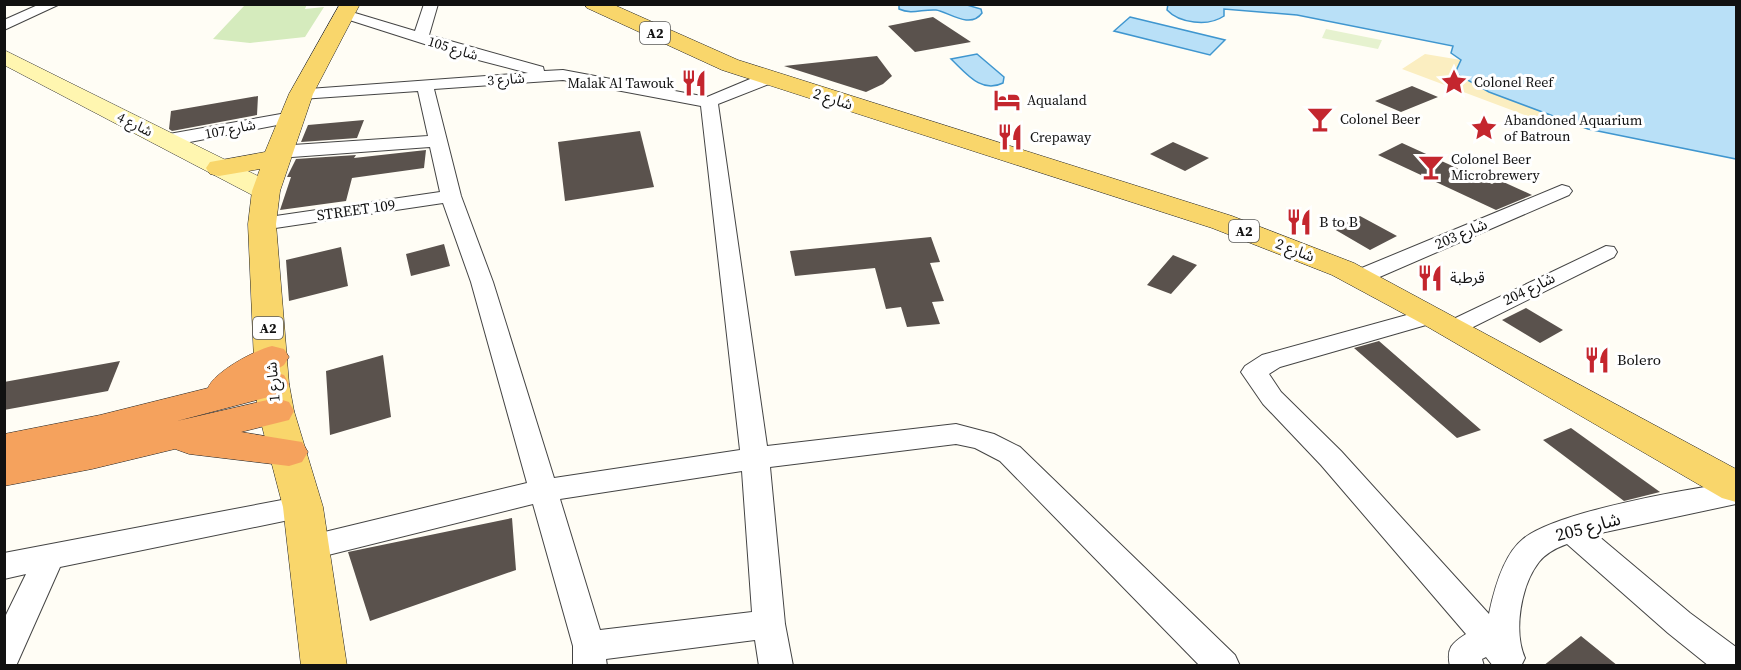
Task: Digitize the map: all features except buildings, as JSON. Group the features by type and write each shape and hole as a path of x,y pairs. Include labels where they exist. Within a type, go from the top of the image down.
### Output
{"highway":[{"path":"4,471 203,402 273,384"},
{"path":"169,438 273,384"},
{"path":"4,447 169,438 289,452"}],"main road":[{"name":"شارع 2","path":"594,4 716,60 1222,222 1360,277 1737,487"},
{"name":"شارع 1","path":"324,666 303,507 273,384 262,224 266,192 277,155 296,106 348,9"},
{"name":"شارع 4","path":"4,56 266,192"},
{"path":"219,168 277,155"}],"street":[{"path":"4,26 53,4"},
{"path":"420,38 431,4"},
{"name":"شارع 105","path":"348,9 420,38 465,52 563,75"},
{"name":"شارع 3","path":"296,106 425,86 563,75 709,102"},
{"path":"768,78 709,102 756,458 769,624 776,666"},
{"path":"425,86 451,196 482,282 544,490 589,656 769,624"},
{"name":"شارع 107","path":"169,140 296,106"},
{"path":"277,155 438,141"},
{"name":"شارع 203","path":"1360,277 1562,191"},
{"name":"STREET 109","path":"262,224 451,196"},
{"name":"شارع 204","path":"1504,653 1331,458 1272,398 1254,372 1271,361 1442,322 1606,252"},
{"path":"308,548 544,490 756,458 956,434 974,436 993,443 1010,454 1078,519 1223,666"},
{"name":"شارع 205","path":"1504,653 1503,619 1521,566 1532,549 1544,539 1571,530 1737,493"},
{"path":"4,566 303,507"},
{"path":"1571,530 1679,623 1735,666"},
{"path":"4,655 50,557"},
{"path":"1467,666 1464,653 1471,646 1504,653"}],"green space":[{"path":"307,4 305,9 324,7 305,37 250,43 213,39 244,6"},
{"path":"1326,29 1382,40 1378,49 1322,38"}],"sand":[{"name":"Colonel Reef","path":"1425,54 1461,60 1489,92 1588,129 1551,125 1402,69"}],"water":[{"path":"1168,4 1736,5 1736,159 1588,129 1489,92 1455,73 1461,60 1451,53 1453,46 1297,15 1224,9 1224,16 1210,22 1186,21 1167,10"},
{"path":"899,5 967,5 981,9 982,13 977,18 965,20 936,10 904,11 899,9"},
{"path":"1130,17 1225,40 1210,55 1114,31"},
{"path":"977,54 1004,77 1003,83 995,86 981,84 968,76 951,59"}],"place":[{"name":"Colonel Reef","path":"1454,82"},
{"name":"Malak Al Tawouk","path":"694,83"},
{"name":"Aqualand","path":"1007,100"},
{"name":"Colonel Beer","path":"1320,119"},
{"name":"Abandoned Aquarium of Batroun","path":"1484,128"},
{"name":"Crepaway","path":"1010,137"},
{"name":"Colonel Beer Microbrewery","path":"1431,167"},
{"name":"B to B","path":"1299,222"},
{"name":"قرطبة","path":"1430,278"},
{"name":"Bolero","path":"1597,360"}]}
